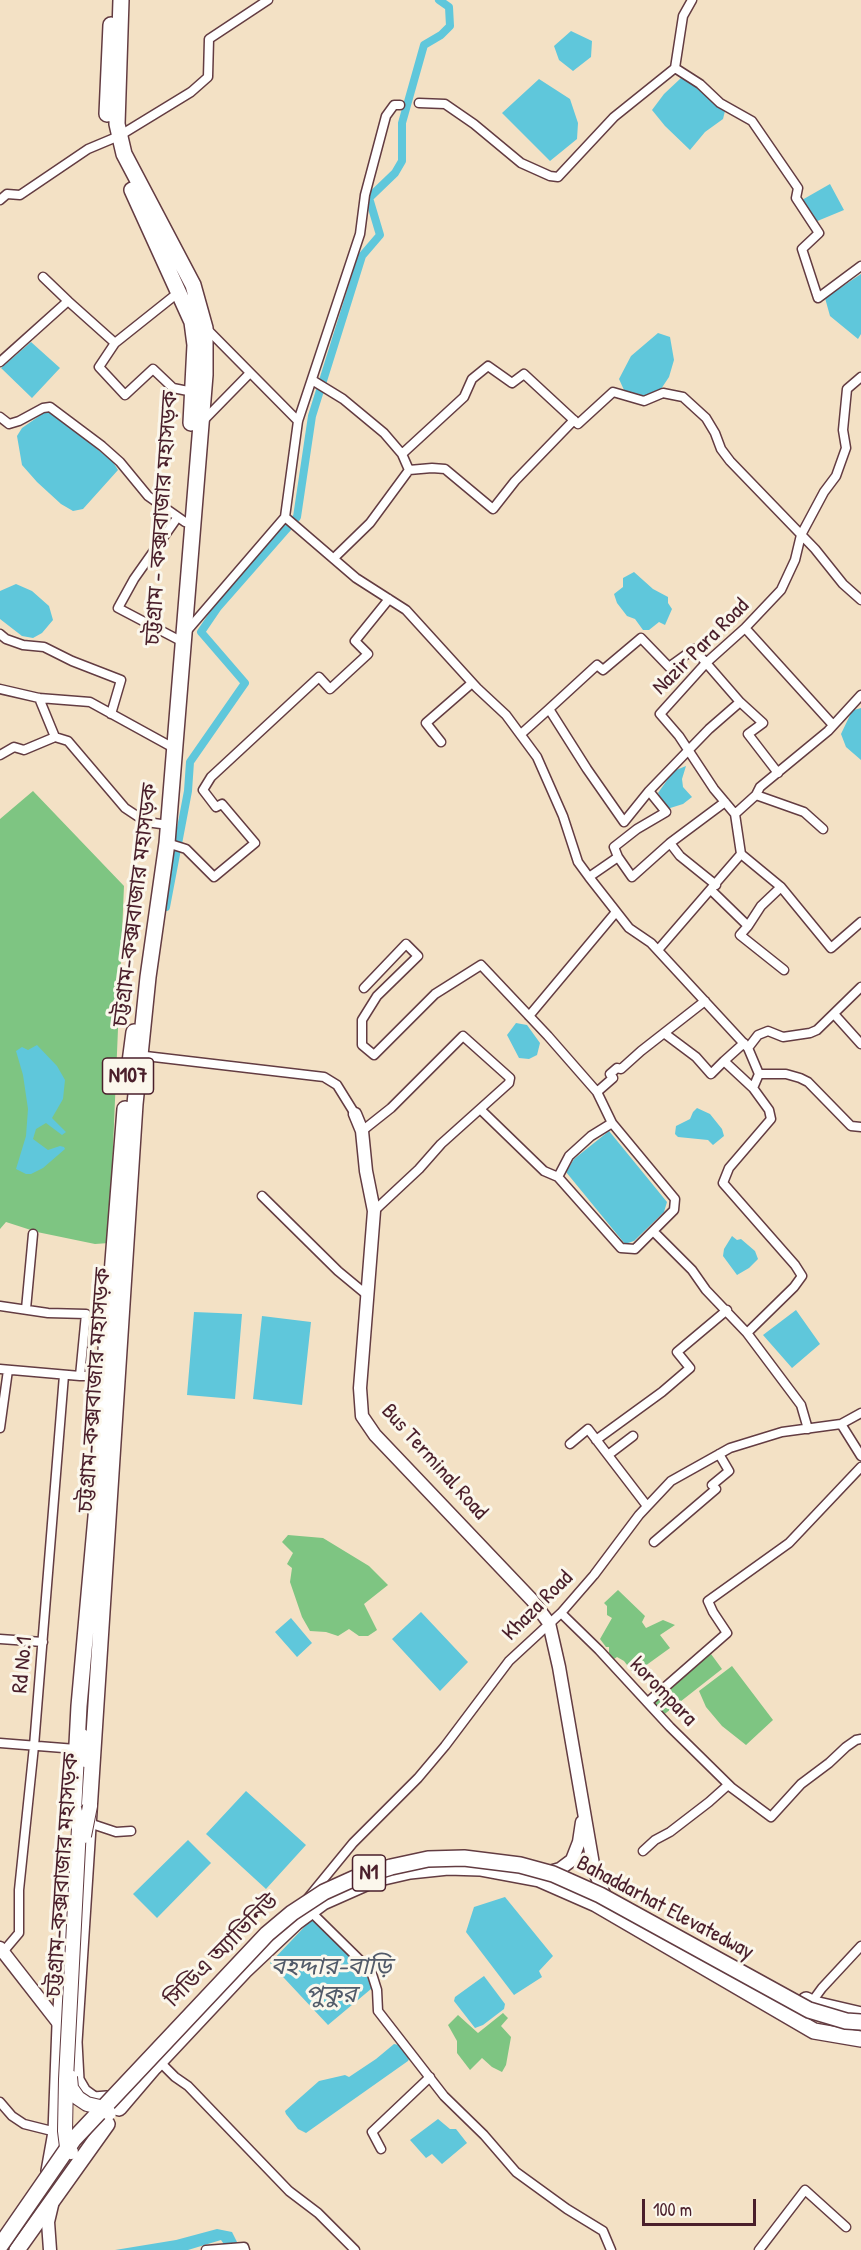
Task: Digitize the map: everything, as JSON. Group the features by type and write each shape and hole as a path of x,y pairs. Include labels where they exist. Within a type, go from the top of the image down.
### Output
{"highway":[{"name":"চট্টগ্রাম - কক্সবাজার মহাসড়ক","path":"112,0 107,75 107,128 115,138 112,148 192,322 195,345 181,520 180,637 136,1055"},
{"name":"চট্টগ্রাম-কক্সবাজার মহাসড়ক","path":"107,2111 83,2092 76,2080 74,2042 90,1806 111,1376 135,1104 136,1055 167,843 180,637 205,375 205,328 192,285 115,138 121,0"},
{"name":"N107","path":"49,2171 56,2132 76,1749 100,1472 111,1376"},
{"name":"Bahaddarhat Elevatedway","path":"107,2111 278,1924 324,1892 355,1878 390,1867 444,1857 512,1863 553,1874 600,1895 809,2010 861,2022"},
{"name":"সিডিএ অ্যাভিনিউ","path":"0,2239 49,2171 156,2058 262,1938 278,1924 351,1878 386,1866 452,1859 498,1863 542,1875 567,1883 811,2003 861,2015"},
{"name":"Bahaddarhat Elevatedway","path":"0,2246 70,2150 269,1943 290,1923 316,1904 345,1889 381,1875 425,1867 487,1867 552,1882 588,1898 800,2014 832,2026 861,2030"},
{"name":"সিডিএ অ্যাভিনিউ","path":"156,2058 296,1922 307,1907 375,1879 410,1871 448,1867 480,1868 538,1879 596,1904 814,2031 861,2039"},
{"name":"সিডিএ অ্যাভিনিউ","path":"17,2250 57,2193 107,2111"},
{"name":"Bahaddarhat Elevatedway","path":"6,2250 70,2150"}],"main road":[{"name":"Bus Terminal Road","path":"355,1114 362,1131 366,1171 374,1211 360,1388 362,1416 375,1436 532,1600 549,1623 560,1667 594,1870 600,1888 609,1903"},
{"path":"79,1711 85,1761 95,1710"},
{"path":"90,1806 84,1828 70,2080 71,2088 78,2098 107,2111"},
{"path":"70,2150 65,2131 66,2079 79,1828 74,1808"},
{"name":"Bus Terminal Road","path":"542,1875 560,1869 572,1860 579,1842 585,1809"},
{"path":"1,1950 60,2025"},
{"path":"50,2250 48,2222 57,2193"}],"street":[{"path":"0,200 7,194 20,195 88,149 115,138 151,118 202,83 208,77 209,39 268,0"},
{"path":"418,103 445,104 474,124 521,163 550,176 558,177 614,117 675,68 683,16 692,0"},
{"path":"675,68 700,84 720,103 752,121 798,188 796,198 819,233 802,249 818,298 861,266"},
{"path":"0,417 9,424 42,408 50,407 114,457 148,496 181,520 134,579 118,608 180,637 285,517 298,422 360,234 365,195 386,116 394,105 400,105"},
{"path":"43,277 115,343"},
{"path":"179,292 115,343 99,367 125,395 153,369 173,388 193,392"},
{"path":"0,362 68,301"},
{"path":"205,328 298,422"},
{"path":"402,454 464,397 472,379 488,366 512,383 524,374 578,424 613,392 644,401 663,393 683,397 706,418 721,449 730,461 815,549 843,584 861,600"},
{"path":"201,422 250,373"},
{"name":"Nazir Para Road","path":"735,814 679,736 660,714 706,663 782,590 795,560 801,535 824,492 836,476 846,448 843,430 847,388 861,377"},
{"path":"312,380 329,390 384,433 402,454 409,470"},
{"path":"334,558 370,523 409,470 445,469 493,509 515,480 574,420"},
{"path":"285,517 356,578 406,610 472,683 506,715 537,757 563,816 578,862 629,928 658,950 746,1046 759,1074 753,1088"},
{"path":"167,843 186,849 214,878 255,843 222,804 216,807 203,790 218,770 320,677 330,689 368,654 355,640 389,599"},
{"path":"745,628 833,724"},
{"path":"0,634 6,639 23,645 44,647 72,661 121,680 111,714"},
{"path":"521,734 597,665 603,670 641,638 669,667 694,649 740,702 763,723 748,734 778,773"},
{"path":"441,742 426,723 472,683"},
{"path":"0,689 39,698 90,702 170,746"},
{"path":"861,695 828,731 760,787 756,795 735,814 741,854 781,887 831,948 861,922"},
{"path":"39,698 55,737"},
{"path":"549,710 624,822 649,791 709,729 740,702"},
{"path":"0,755 14,747 24,750 55,737 68,741 124,808 146,822 161,824"},
{"path":"649,791 666,812 637,829 614,847 632,877 670,843 725,802"},
{"path":"756,795 804,812 823,829"},
{"path":"670,843 748,926"},
{"path":"658,950 714,888 741,854"},
{"path":"589,878 618,857"},
{"path":"781,887 761,906 740,935 784,970"},
{"path":"530,1017 616,912"},
{"path":"364,988 406,944 418,956 376,996 362,1020 362,1045 374,1055 435,994 481,965 597,1092 612,1122 675,1199 674,1210 635,1249 621,1248 558,1177 544,1171 480,1109"},
{"path":"664,1033 696,1057 711,1074 758,1035 768,1032 783,1037 817,1030 861,987"},
{"path":"597,1092 613,1078 610,1074 617,1068 621,1069 705,1001"},
{"path":"834,1014 861,1044"},
{"path":"362,1131 391,1107 463,1036 510,1078 509,1083 374,1211"},
{"path":"136,1055 324,1077 337,1085 355,1114"},
{"path":"724,1061 753,1088 769,1110 771,1119 729,1168 723,1183 802,1276 794,1287 747,1333"},
{"path":"759,1074 786,1074 808,1082 851,1126 861,1127"},
{"path":"558,1177 569,1156 591,1136 612,1122"},
{"path":"262,1196 338,1271 367,1294"},
{"path":"654,1232 692,1270 706,1290 747,1333 801,1405 808,1429"},
{"path":"26,1310 33,1234"},
{"path":"0,1306 48,1313 86,1314 80,1376"},
{"path":"596,1440 662,1392 690,1368 677,1352 727,1310"},
{"path":"0,1428 4,1370 111,1376"},
{"name":"Rd No.1","path":"1,1950 19,1933 20,1890 43,1642 64,1375"},
{"name":"Khaza Road","path":"307,1907 353,1843 418,1778 509,1661 561,1613 594,1575 647,1506 671,1480 730,1448 782,1432 841,1424 861,1413"},
{"path":"841,1424 861,1456"},
{"path":"570,1444 588,1429 647,1506"},
{"path":"608,1455 633,1436"},
{"path":"654,1542 716,1489 712,1485 729,1471 719,1454"},
{"path":"648,1702 727,1633 712,1612 708,1601 789,1543 861,1467"},
{"name":"korompara","path":"561,1613 670,1727 740,1794"},
{"path":"0,1639 43,1642"},
{"path":"644,1851 655,1840 670,1832 728,1785 771,1817 801,1784 859,1742"},
{"path":"0,1743 76,1749"},
{"path":"89,1823 116,1832 131,1831"},
{"path":"307,1907 370,1971 377,1990 378,2011 444,2096 484,2135 516,2172 567,2209 603,2231 612,2250"},
{"path":"811,2003 861,1946"},
{"path":"156,2058 188,2086 289,2191 318,2213 355,2250"},
{"path":"381,2149 372,2132 431,2079"},
{"path":"0,2102 12,2116 24,2124 56,2132"},
{"path":"759,2250 805,2190 846,2227"},
{"path":"206,2250 245,2248"}],"green space":[{"path":"33,791 124,886 109,1243 95,1244 37,1232 6,1222 0,1229 0,819"},
{"path":"288,1535 323,1538 369,1566 388,1585 364,1604 377,1630 368,1636 359,1636 349,1629 338,1636 326,1632 310,1631 302,1617 290,1582 292,1568 287,1564 293,1553 282,1542"},
{"path":"618,1590 645,1616 642,1622 646,1628 663,1620 675,1625 660,1635 670,1648 634,1674 624,1661 617,1657 614,1659 609,1653 609,1647 606,1647 600,1639 612,1618 607,1615 607,1606 604,1603"},
{"path":"711,1654 722,1669 662,1716 651,1703"},
{"path":"732,1666 773,1720 746,1745 722,1726 706,1707 699,1691"},
{"path":"503,2013 508,2018 501,2026 511,2037 506,2065 502,2072 482,2058 470,2070 457,2053 457,2041 448,2025 458,2015 478,2033"}],"water":[{"path":"571,31 592,41 591,57 573,71 559,60 554,46"},
{"path":"681,78 696,85 725,111 723,119 705,132 690,150 652,110 664,94"},
{"path":"539,79 570,99 578,123 577,139 550,161 502,113"},
{"path":"830,184 844,210 815,222 802,200"},
{"path":"861,274 861,334 858,339 830,316 825,298"},
{"path":"658,333 670,337 674,360 669,377 661,389 649,398 637,396 624,390 619,379 631,356"},
{"path":"31,342 60,368 32,398 1,368"},
{"path":"45,412 52,412 113,462 118,470 83,509 73,511 61,504 22,465 17,436 22,428"},
{"path":"634,572 653,589 668,597 668,603 672,609 665,625 659,622 649,630 643,630 635,619 627,616 617,603 614,594 623,587 623,578"},
{"path":"16,584 32,591 49,606 53,620 42,633 33,638 22,636 0,619 0,591"},
{"path":"861,708 861,760 846,747 841,734 851,713"},
{"path":"686,766 682,779 683,787 692,797 683,804 667,809 658,793 676,770"},
{"path":"516,1023 527,1025 540,1043 537,1055 529,1059 519,1058 507,1035"},
{"path":"37,1045 57,1066 65,1080 63,1099 52,1118 66,1132 62,1135 46,1123 36,1129 33,1139 48,1150 60,1146 65,1149 43,1168 26,1174 16,1169 26,1136 28,1109 23,1075 16,1051 22,1047 28,1050"},
{"path":"697,1108 710,1114 722,1129 724,1136 713,1145 708,1140 678,1137 675,1134 676,1126 690,1119"},
{"path":"609,1131 667,1202 664,1212 634,1241 625,1244 566,1172 574,1159"},
{"path":"732,1236 737,1240 741,1239 755,1251 758,1259 737,1275 723,1256 724,1249"},
{"path":"796,1310 820,1344 792,1368 763,1335"},
{"path":"194,1312 242,1314 235,1399 187,1395"},
{"path":"262,1316 311,1322 302,1405 253,1399"},
{"path":"421,1612 468,1662 440,1691 392,1639"},
{"path":"291,1618 312,1643 297,1657 275,1632"},
{"path":"246,1791 306,1845 266,1889 206,1834"},
{"path":"188,1840 211,1863 157,1918 133,1894"},
{"path":"505,1897 553,1956 539,1971 542,1977 514,1995 466,1932 474,1907"},
{"name":"বহদ্দার-বাড়ি পুকুর","path":"312,1919 371,1977 371,1989 328,2025 270,1963"},
{"path":"484,1976 505,2004 504,2009 483,2025 475,2028 454,2001 455,1997"},
{"path":"394,2044 399,2045 409,2059 408,2061 306,2133 298,2129 286,2114 285,2111 319,2081 345,2075 349,2077"},
{"path":"438,2119 450,2129 456,2129 467,2143 442,2164 432,2154 426,2158 410,2140"},
{"path":"217,2229 232,2232 241,2250 228,2250 221,2240 188,2250 115,2250 176,2240"}],"waterway":[{"path":"166,907 188,791 190,762 245,683 201,632 218,607 297,517 312,416 362,256 380,235 369,198 395,173 402,161 402,123 424,45 441,35 450,26 449,7 439,0"}]}
